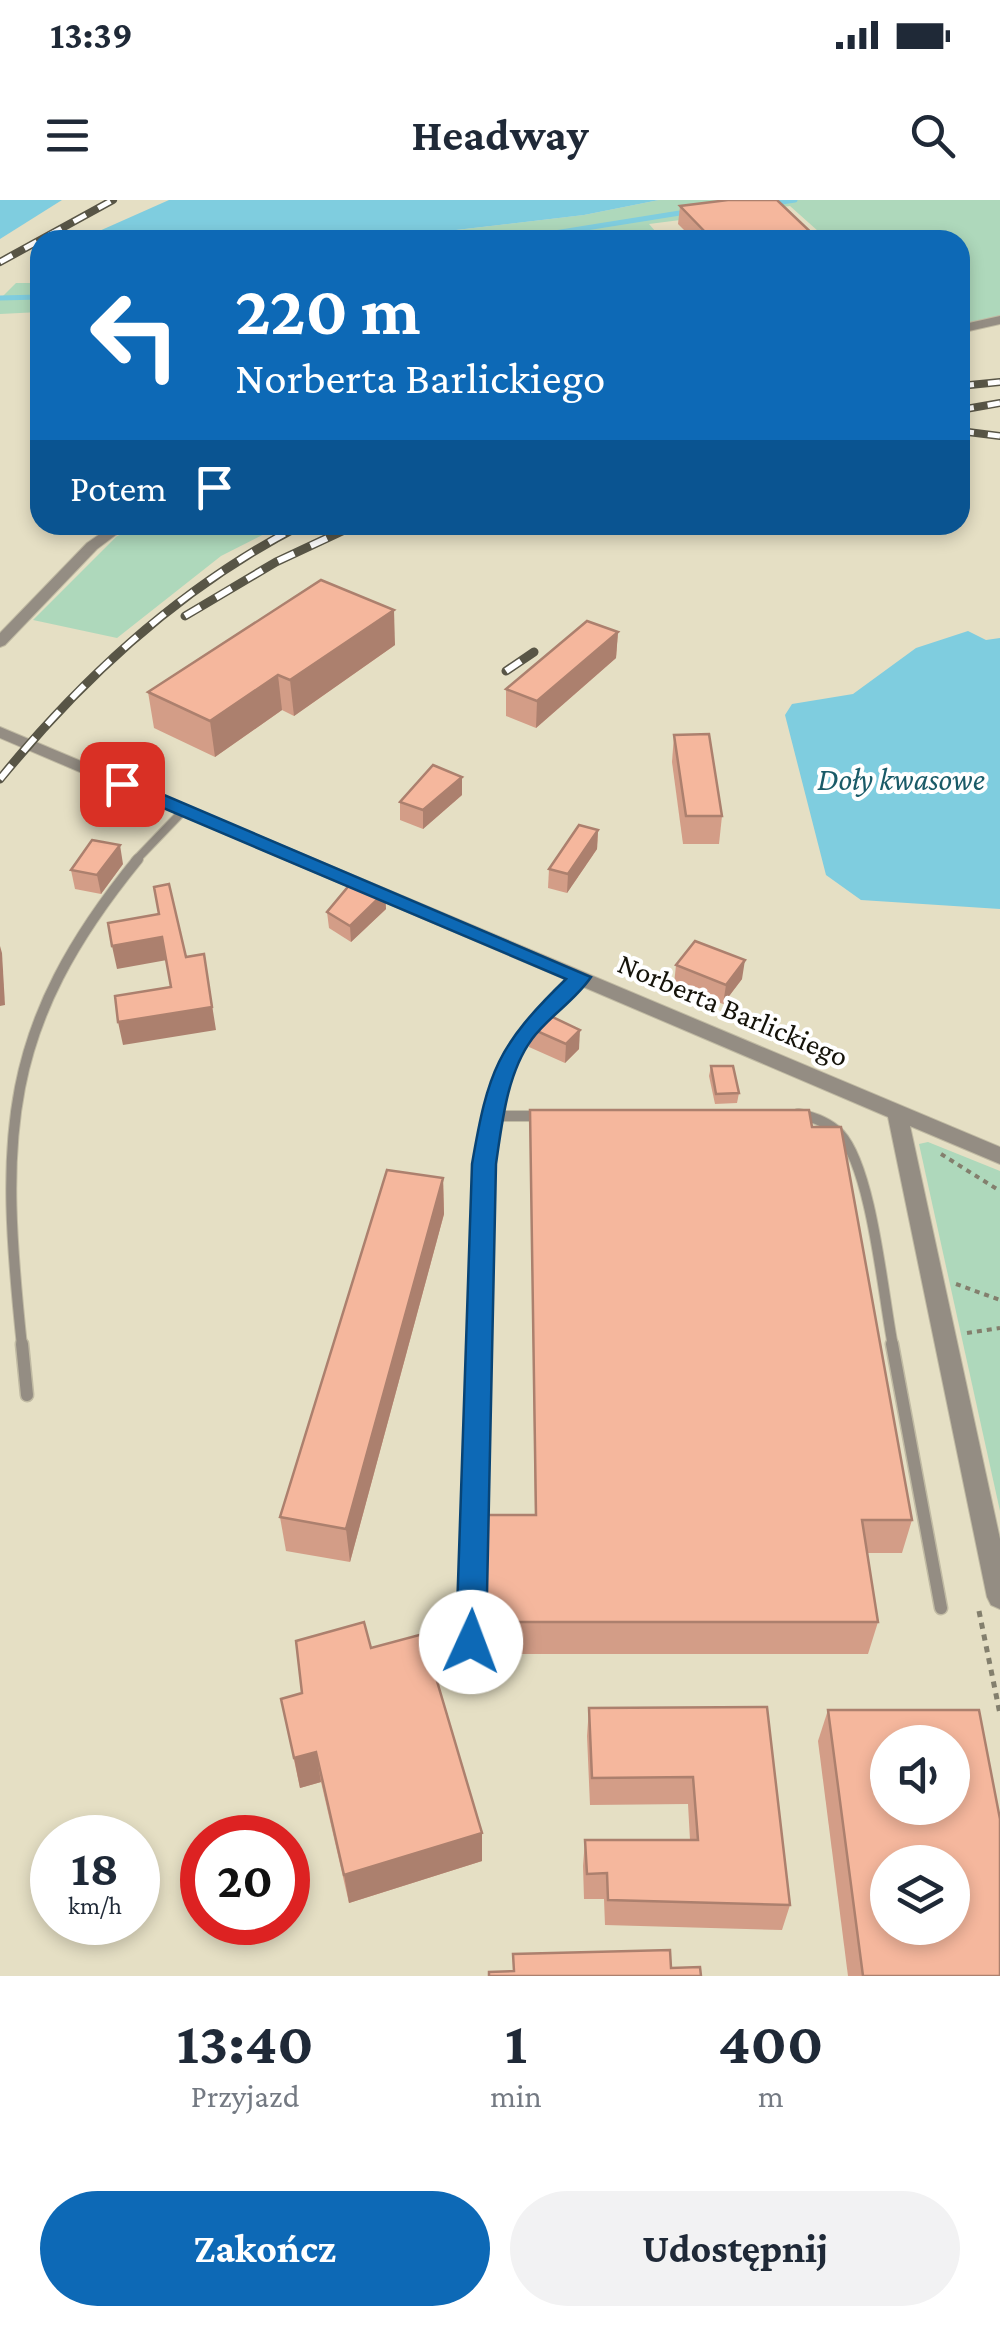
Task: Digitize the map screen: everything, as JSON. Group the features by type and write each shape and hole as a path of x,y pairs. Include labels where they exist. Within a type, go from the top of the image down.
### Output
{"street":[{"path":"970,327 1000,320"},
{"path":"0,642 92,546 108,535"},
{"name":"Norberta Barlickiego","path":"0,732 1000,1156"},
{"path":"896,1113 988,1598"}],"lane":[{"path":"27,1395 8,1150 15,1074 33,1019 60,970 130,869 184,810"},
{"path":"471,1642 484,1164 492,1116 510,1056 526,1030 580,977"},
{"path":"779,1114 818,1117 833,1124 847,1140 860,1170 941,1608"},
{"path":"492,1116 549,1116"}],"path":[{"path":"935,1150 1000,1191"},
{"path":"956,1284 1000,1300"},
{"path":"967,1333 1000,1328"},
{"path":"988,1598 1000,1714"}],"green space":[{"path":"659,200 1000,200 1000,316 970,323 970,230 817,230 790,206 649,224 654,230 456,230 584,215"},
{"path":"16,283 30,283 30,312 0,314 0,299"},
{"path":"262,535 221,556 117,638 33,620 117,536"},
{"path":"928,1142 1000,1171 1000,1511 919,1144"}],"water":[{"path":"0,200 62,200 0,239"},
{"path":"169,200 659,200 584,215 456,230 102,230"},
{"name":"Doły kwasowe","path":"968,631 986,640 1000,638 1000,909 861,900 826,875 785,715 792,704 853,694 916,648"}],"building":[{"path":"728,200 777,200 808,230 703,230 680,206"},
{"path":"321,580 394,610 290,680 278,675 210,721 148,692"},
{"path":"587,621 618,632 537,701 506,689"},
{"path":"709,734 722,816 686,816 674,735"},
{"path":"433,765 462,777 423,810 400,802"},
{"path":"579,825 598,830 568,874 549,869"},
{"path":"92,840 120,845 97,875 71,870"},
{"path":"352,882 385,892 350,926 327,912"},
{"path":"169,884 186,957 204,954 212,1007 118,1022 115,996 171,987 162,937 112,946 108,923 159,914 154,887"},
{"path":"695,941 745,960 726,985 676,965"},
{"path":"542,1012 580,1030 566,1044 530,1028"},
{"path":"711,1066 733,1066 739,1093 716,1094"},
{"path":"530,1110 809,1110 812,1127 841,1127 912,1520 862,1520 878,1622 478,1622 483,1515 536,1515"},
{"path":"387,1170 443,1178 346,1529 280,1517"},
{"path":"364,1622 371,1648 423,1634 482,1833 344,1875 316,1752 294,1758 281,1699 302,1693 296,1641"},
{"path":"767,1707 790,1905 608,1900 607,1873 587,1874 585,1840 698,1840 693,1777 592,1778 589,1708"},
{"path":"828,1710 979,1710 1000,1819 1000,1976 863,1976"},
{"path":"670,1950 671,1968 700,1967 701,1976 489,1976 489,1972 514,1971 513,1954"}],"waterway":[{"path":"769,204 795,200"},
{"path":"574,230 686,212"},
{"path":"0,298 30,297"}],"railway":[{"path":"58,230 113,200"},
{"path":"0,262 30,246"},
{"path":"970,385 1000,382"},
{"path":"970,408 1000,403"},
{"path":"970,432 1000,436"},
{"path":"0,779 66,704 137,636 216,576 283,535"},
{"path":"185,616 276,562 334,535"},
{"path":"506,671 534,652"}],"route":[{"path":"122,784 580,977 526,1030 510,1056 492,1116 484,1164 471,1642"}]}
